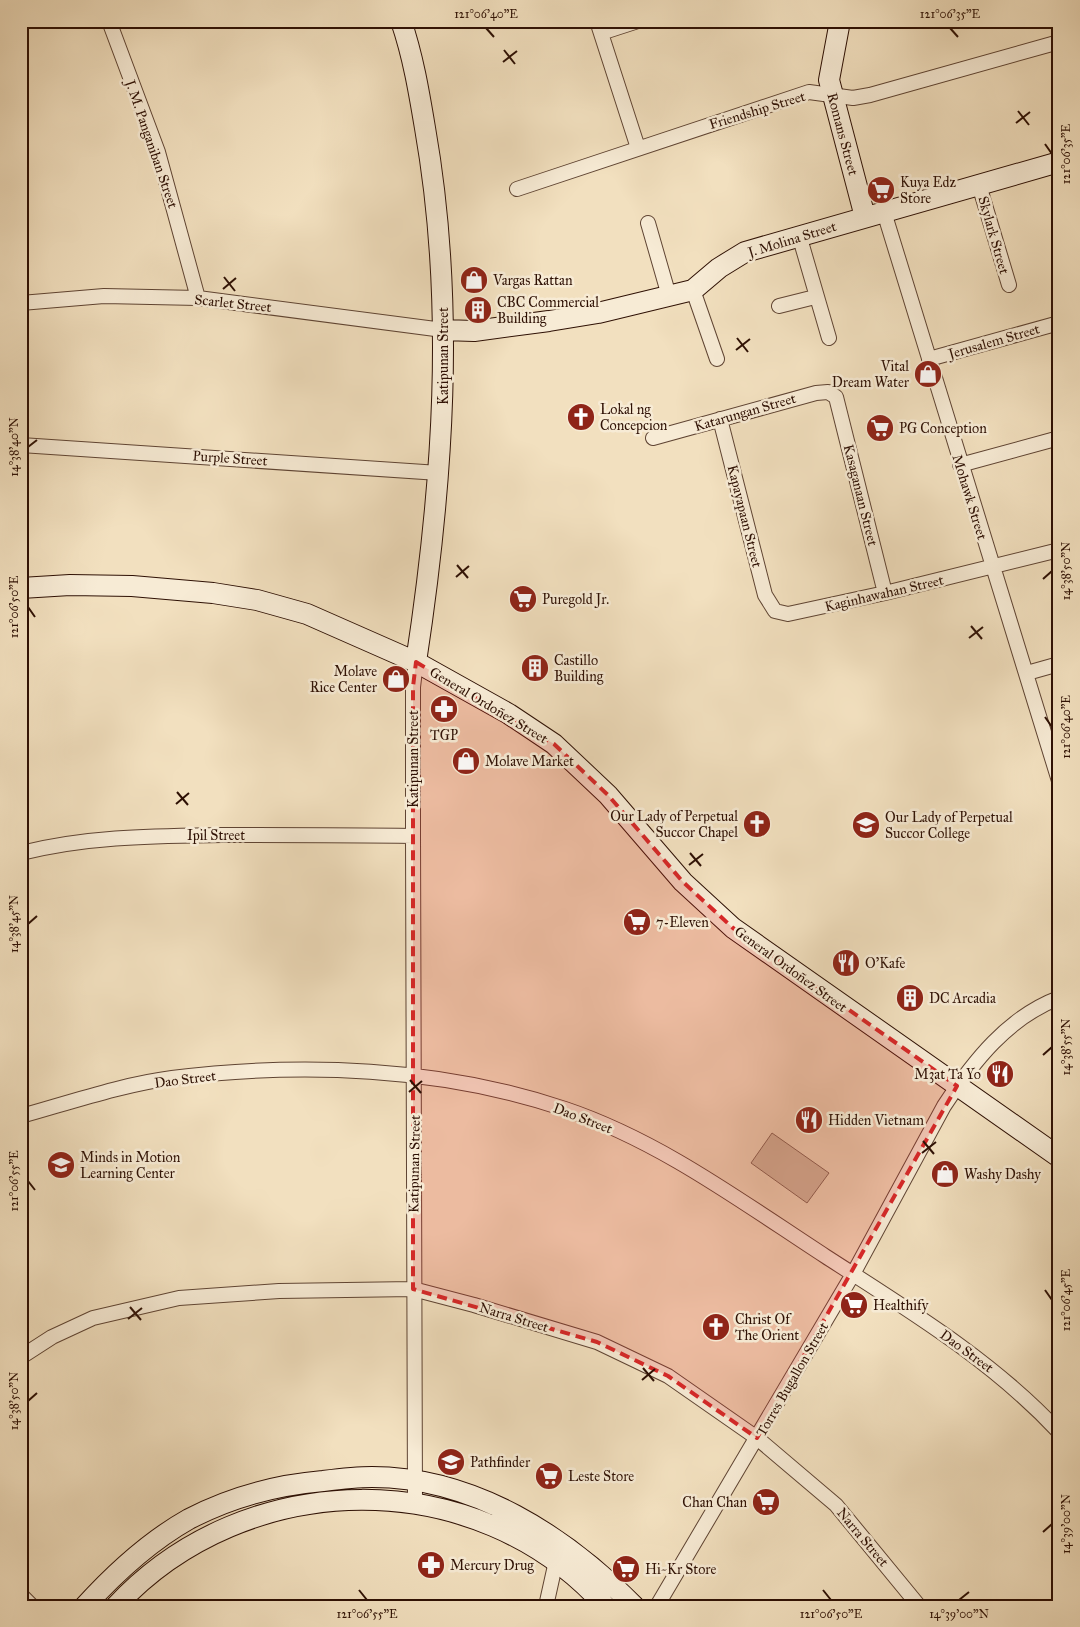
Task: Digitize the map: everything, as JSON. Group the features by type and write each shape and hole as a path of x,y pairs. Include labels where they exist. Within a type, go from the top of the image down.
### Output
{"street":[{"name":"J. M. Panganiban Street","path":"109,21 158,152 198,298"},
{"name":"Katipunan Street","path":"401,21 415,72 435,189 443,330 440,473 429,575 413,687 414,1074 412,1289 415,1502"},
{"path":"638,21 599,27 638,148"},
{"name":"Romans Street","path":"840,21 829,80 832,95 875,214"},
{"name":"Friendship Street","path":"517,189 809,92 853,98 870,95 1059,42"},
{"name":"J. Molina Street","path":"443,330 474,331 549,322 598,313 693,290 719,268 745,252 1059,162"},
{"name":"Skylark Street","path":"979,185 1009,285"},
{"name":"Mohawk Street","path":"875,214 929,360 1059,781"},
{"path":"648,223 669,296"},
{"path":"800,235 815,297 829,338"},
{"path":"693,290 716,359"},
{"name":"Scarlet Street","path":"21,303 104,296 198,298 443,330"},
{"path":"779,306 815,297"},
{"name":"Jerusalem Street","path":"929,360 1059,323"},
{"name":"Katarungan Street","path":"653,438 816,392 828,392 836,397"},
{"name":"Kasaganaan Street","path":"836,397 885,594"},
{"name":"Kapayapaan Street","path":"720,419 765,595 775,611"},
{"path":"960,465 1059,438"},
{"name":"Purple Street","path":"21,445 440,473"},
{"path":"993,568 1059,550"},
{"name":"Kaginhawahan Street","path":"775,611 788,614 885,594 993,568"},
{"name":"General Ordoñez Street","path":"21,588 70,585 132,586 198,591 257,600 307,614 416,662 509,714 554,744 608,795 683,882 733,928 777,961 1059,1157"},
{"path":"1026,673 1059,664"},
{"name":"Ipil Street","path":"21,853 49,846 138,836 300,833 413,836"},
{"name":"Torres Bugallon Street","path":"657,1606 853,1274 944,1106 957,1086 980,1057 1011,1026 1042,1005 1059,998"},
{"name":"Dao Street","path":"21,1116 170,1078 292,1070 414,1074 506,1093 566,1109 622,1134 701,1175 853,1274 926,1322 1007,1381 1059,1432"},
{"name":"Narra Street","path":"21,1357 52,1337 93,1318 179,1298 279,1291 412,1289 474,1305 597,1342 668,1376 757,1438 836,1505 919,1606"},
{"path":"85,1606 124,1567 168,1532 226,1503 268,1489 315,1482 372,1477 414,1481 474,1497 539,1529 593,1566 634,1606"},
{"path":"116,1606 139,1583 188,1547 241,1523 269,1514 327,1502 366,1500 415,1502 488,1522 530,1543 556,1561 605,1606"},
{"path":"546,1606 556,1561"},
{"path":"21,1595 32,1606"}],"highlighted area":[{"path":"416,662 554,744 608,795 683,882 733,928 957,1086 757,1438 668,1376 597,1342 413,1289 413,687"}],"shaded area":[{"path":"772,1133 829,1173 807,1203 751,1163"}],"place":[{"name":"Kuya Edz Store","path":"881,190"},
{"name":"Vargas Rattan","path":"474,280"},
{"name":"CBC Commercial Building","path":"478,310"},
{"name":"Vital Dream Water","path":"928,374"},
{"name":"Lokal ng Concepcion","path":"581,417"},
{"name":"PG Conception","path":"880,428"},
{"name":"Puregold Jr.","path":"523,599"},
{"name":"Castillo Building","path":"535,668"},
{"name":"Molave Rice Center","path":"396,679"},
{"name":"TGP","path":"444,709"},
{"name":"Molave Market","path":"466,761"},
{"name":"Our Lady of Perpetual Succor Chapel","path":"757,824"},
{"name":"Our Lady of Perpetual Succor College","path":"866,825"},
{"name":"7-Eleven","path":"637,922"},
{"name":"O’Kafe","path":"846,963"},
{"name":"DC Arcadia","path":"910,998"},
{"name":"M3at Ta Yo","path":"1000,1074"},
{"name":"Hidden Vietnam","path":"809,1120"},
{"name":"Minds in Motion Learning Center","path":"61,1165"},
{"name":"Washy Dashy","path":"945,1174"},
{"name":"Healthify","path":"854,1305"},
{"name":"Christ Of The Orient","path":"716,1327"},
{"name":"Pathfinder","path":"451,1462"},
{"name":"Leste Store","path":"549,1476"},
{"name":"Chan Chan","path":"766,1502"},
{"name":"Mercury Drug","path":"431,1565"},
{"name":"Hi~Kr Store","path":"626,1569"}]}
